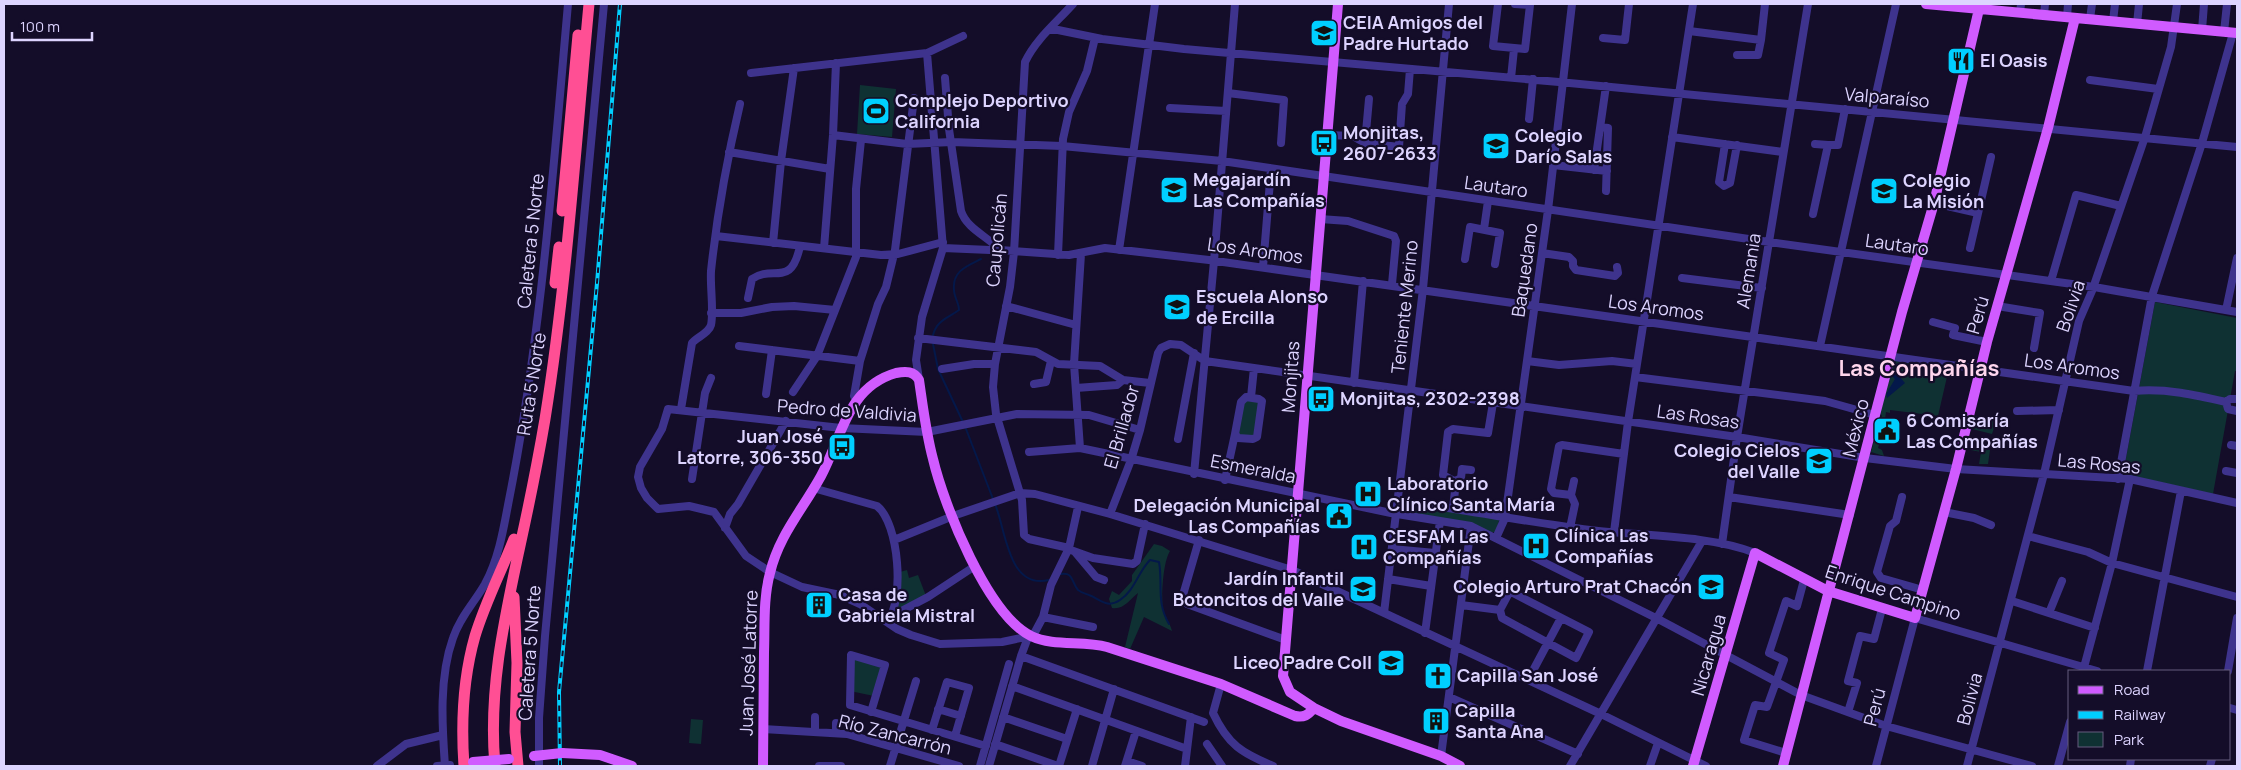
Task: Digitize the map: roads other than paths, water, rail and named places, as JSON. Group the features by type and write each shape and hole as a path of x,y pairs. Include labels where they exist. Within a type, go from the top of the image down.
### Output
{"highway":[{"name":"Ruta 5 Norte","path":"487,766 485,726 488,668 535,432 551,321 581,4"},
{"name":"Ruta 5 Norte","path":"495,766 493,724 495,673 502,627 538,458 556,340 589,4"},
{"path":"467,764 465,696 472,648 486,606 514,539"},
{"path":"514,761 517,662 514,619 517,563"}],"main road":[{"name":"Monjitas","path":"1338,4 1283,676 1290,692 1314,708 1342,721 1440,756 1453,765"},
{"path":"1926,4 1979,9 1996,7 2021,8 2044,15 2232,33"},
{"name":"México","path":"1783,766 1875,415 1934,203 1979,9"},
{"name":"Perú","path":"1915,618 1956,469 2005,275 2048,128 2071,17"},
{"path":"856,400 879,381 893,374 905,372 914,374 920,380 933,461 952,516 988,591 1012,622 1030,636 1050,641 1101,645 1221,684 1301,717 1309,714 1314,708"},
{"name":"Juan José Latorre","path":"763,766 765,602 770,572 785,532 824,469 841,428 856,400"},
{"name":"Enrique Campino","path":"1755,553 1828,591 1915,618"},
{"name":"Nicaragua","path":"1694,763 1755,553"},
{"path":"467,764 514,761 562,752 600,755 632,766"}],"street":[{"name":"Caletera 5 Norte","path":"448,765 443,735 445,680 451,644 459,623 484,584 496,558 508,507 523,424 543,281 568,4"},
{"name":"Caletera 5 Norte","path":"539,766 539,718 546,627 604,4"},
{"name":"Caupolicán","path":"1070,549 1025,537 1020,493 997,418 994,397 995,364 1014,252 1025,62 1042,36 1050,30 1073,4"},
{"path":"1118,250 1155,4"},
{"path":"1194,474 1235,4"},
{"name":"Teniente Merino","path":"1384,613 1423,289 1449,4"},
{"path":"1498,4 1493,46 1525,49 1530,5 1515,4"},
{"name":"Baquedano","path":"1496,538 1505,518 1521,408 1548,210 1572,4"},
{"path":"1603,38 1625,40 1629,4"},
{"path":"1614,532 1628,422 1693,4"},
{"path":"1737,55 1758,55 1765,4"},
{"name":"Alemania","path":"1722,544 1736,437 1770,242 1808,4"},
{"path":"1820,346 1874,112 1896,4"},
{"path":"2044,15 2045,4"},
{"path":"2068,4 2071,17"},
{"path":"2090,19 2092,4"},
{"path":"2113,21 2115,4"},
{"path":"2137,24 2139,4"},
{"name":"Bolivia","path":"1967,766 2012,601 2080,321 2094,287 2145,137 2171,47 2176,4"},
{"path":"2202,30 2204,4"},
{"path":"2118,479 2152,296 2202,143 2232,33 2227,4"},
{"name":"Valparaíso","path":"1050,30 1149,45 1534,79 2237,147"},
{"path":"1689,31 1761,40"},
{"path":"751,73 926,54 963,36"},
{"path":"1058,255 1062,146 1069,112 1087,71 1095,38"},
{"path":"1512,78 1514,49"},
{"path":"920,380 916,360 918,338 922,317 943,245 926,54"},
{"path":"824,248 834,135 836,63"},
{"path":"773,243 781,161 794,68"},
{"path":"1328,135 1353,136 1365,143 1399,147 1402,104 1408,94 1410,69"},
{"path":"945,78 948,129 952,142"},
{"path":"1528,119 1534,79"},
{"path":"2090,80 2158,89"},
{"path":"1594,170 1606,86"},
{"path":"1228,93 1284,100 1281,143"},
{"path":"856,400 854,396 860,361 878,304 886,287 894,254 914,98"},
{"path":"1365,143 1369,99"},
{"path":"681,409 692,343 709,330 711,324 710,291 716,236 729,152 740,104"},
{"path":"1170,108 1226,111"},
{"path":"1815,144 1838,145 1845,109"},
{"path":"1601,127 1608,128 1606,191"},
{"name":"Lautaro","path":"834,135 861,140 907,144 952,142 1062,146 1222,161 1432,194 2094,287 2237,312"},
{"path":"1672,137 1784,152"},
{"path":"793,392 817,356 857,252 856,189 861,140"},
{"name":"Los Aromos","path":"952,142 965,222 992,241 1000,250 1058,255 1081,254 1098,249 1118,250 1214,261 1392,284 1980,370 2065,380 2134,392 2150,390 2171,391 2226,402 2230,399 2237,399"},
{"path":"1725,144 1719,182 1724,186 1730,183 1736,145"},
{"path":"1814,214 1828,145"},
{"path":"729,152 830,170"},
{"path":"1970,248 1991,157"},
{"path":"1553,165 1607,171"},
{"path":"1264,268 1271,169"},
{"path":"2051,281 2076,195 2121,206"},
{"path":"1484,230 1488,201"},
{"path":"1934,203 1978,213"},
{"path":"1320,219 1348,221 1394,236 1396,240 1392,284"},
{"path":"1465,259 1470,228 1484,230 1500,233 1495,264"},
{"path":"716,236 871,254 894,254 943,245 990,250"},
{"path":"748,298 752,279 756,276 780,274 790,269 796,261 800,246"},
{"path":"1542,253 1569,257 1573,261 1573,266 1576,270 1615,276 1618,273 1618,267"},
{"path":"1080,448 1074,364 1081,254"},
{"path":"2226,310 2237,258"},
{"path":"1682,278 1762,288"},
{"path":"1354,383 1363,281"},
{"path":"711,313 742,313 772,307 794,306 835,310"},
{"path":"1006,306 1076,325"},
{"path":"1997,306 2040,313 2034,348"},
{"path":"1933,322 1955,328 1953,334 1987,342"},
{"path":"918,338 1036,352 1058,364 1100,366 1123,380 1150,383"},
{"name":"Las Rosas","path":"1161,348 1170,344 1182,345 1205,361 1493,404 1736,437 1865,458 1956,469 2130,480 2237,503"},
{"path":"739,346 860,361"},
{"name":"El Brillador","path":"1110,514 1131,460 1140,430 1150,383 1161,348"},
{"path":"766,394 772,350"},
{"path":"1178,438 1194,353"},
{"path":"905,372 916,360"},
{"path":"1034,384 1046,382 1051,360"},
{"path":"1527,362 1559,365 1612,361 1637,364"},
{"path":"942,369 974,364 995,364"},
{"path":"1251,397 1254,368"},
{"path":"1635,377 1825,401 1875,415"},
{"path":"692,479 706,393 711,378"},
{"path":"1076,388 1117,385 1123,380"},
{"path":"1225,480 1241,402 1246,397 1262,401 1257,437 1253,439 1238,438 1235,434"},
{"name":"Los Aromos","path":"2226,402 2228,409 2237,411"},
{"path":"1455,481 1444,475 1449,430 1453,428 1488,433 1493,404"},
{"name":"Pedro de Valdivia","path":"725,528 714,512 689,506 658,509 652,506 644,493 638,477 640,467 662,430 668,409 841,428 927,432 1016,414 1077,414 1089,415 1140,430"},
{"path":"2017,411 2059,410"},
{"path":"786,421 738,504 730,514 725,528 746,556 770,572 802,587 840,595 860,604 911,635 940,644 1002,642 1030,636"},
{"path":"1571,495 1554,493 1551,489 1558,446 1624,454"},
{"name":"Esmeralda","path":"1029,452 1080,448 1194,474 1397,514 1471,526 1658,619 1801,695 1886,726 2032,766"},
{"path":"1455,481 1461,478 1462,469 1471,470"},
{"path":"2226,471 2237,473"},
{"path":"2084,669 2112,562 2130,480"},
{"path":"1453,508 1455,481"},
{"path":"1570,528 1575,504 1571,495 1574,481"},
{"path":"813,488 878,506 885,512 894,540 896,591 888,620"},
{"path":"2147,670 2180,490"},
{"path":"894,540 952,516 1020,493 1035,494 1110,514 1292,570 1601,714 1658,742 1694,763 1706,766"},
{"path":"1729,497 1850,515"},
{"path":"1902,497 1896,521 1890,526 1877,572 1881,578 1923,590"},
{"name":"Enrique Campino","path":"1398,501 1453,508 1570,528 1702,541 1755,553"},
{"path":"988,766 1021,656 1030,636 1036,630 1043,617 1051,585 1070,549 1078,507"},
{"path":"1944,512 1974,518 1991,525"},
{"path":"1425,632 1440,521"},
{"path":"1070,549 1092,558 1133,564 1137,561 1145,524"},
{"path":"1440,756 1471,526"},
{"path":"2028,536 2237,597"},
{"path":"1199,540 1183,595 1187,604 1286,640"},
{"path":"1570,766 1658,619 1702,541"},
{"path":"1070,549 1096,577 1104,580"},
{"path":"1392,549 1435,553"},
{"path":"888,620 928,597 975,566"},
{"path":"1388,579 1431,586"},
{"path":"1786,753 1744,740 1755,705 1766,707 1784,660 1769,653 1786,601 1797,606 1804,580"},
{"path":"2049,613 2062,581"},
{"path":"1509,593 1513,593 1589,632 1576,658 1508,622 1502,618 1500,610 1509,593"},
{"path":"2012,601 2095,628"},
{"path":"1461,605 1500,610"},
{"path":"1848,712 1857,683 1848,681 1860,636 1874,639 1882,609"},
{"path":"1043,617 1094,627"},
{"path":"1528,680 1562,618"},
{"name":"Enrique Campino","path":"1915,618 2084,669"},
{"name":"Perú","path":"1876,766 1915,618"},
{"path":"2228,670 2237,618"},
{"path":"871,712 885,664 851,655 850,705 871,712 903,722 986,746"},
{"path":"1021,656 1204,722"},
{"path":"980,766 1009,664"},
{"path":"890,766 916,681"},
{"path":"932,730 947,682 969,688 955,736"},
{"path":"1221,684 1213,709 1215,717 1239,750 1268,765"},
{"path":"1012,686 1187,749"},
{"path":"1092,766 1114,689"},
{"path":"1449,697 1578,754"},
{"path":"938,709 961,716"},
{"path":"995,744 1058,766 1076,709"},
{"path":"815,717 815,732"},
{"path":"1003,717 1067,739"},
{"path":"1185,766 1191,717"},
{"path":"836,723 836,733"},
{"name":"Río Zancarrón","path":"763,729 836,733 852,736 959,766"},
{"path":"2058,766 2068,729"},
{"path":"1136,731 1126,764 1142,766"},
{"path":"377,766 406,744 443,735"},
{"path":"1650,766 1658,742"},
{"path":"1207,744 1219,764"},
{"path":"437,766 467,764"},
{"path":"819,766 841,766"}],"water":[{"path":"1892,368 1905,383 1887,398 1886,394 1895,379 1890,374"}],"waterway":[{"path":"933,335 937,326 943,320 959,310 954,290 955,278 966,267 981,259"},
{"path":"933,344 938,369 962,420"},
{"path":"966,429 993,499"},
{"path":"995,504 1006,542 1017,567 1025,576 1035,581 1049,580"},
{"path":"1061,574 1070,576 1081,592 1111,604 1125,596 1150,560 1159,562 1161,601 1169,624"}],"railway":[{"path":"560,766 559,692 597,283 620,4"}],"place":[{"name":"CEIA Amigos del Padre Hurtado","path":"1324,33"},
{"name":"El Oasis","path":"1961,61"},
{"name":"Complejo Deportivo California","path":"876,111"},
{"name":"Monjitas, 2607-2633","path":"1324,143"},
{"name":"Colegio Darío Salas","path":"1496,146"},
{"name":"Megajardín Las Compañías","path":"1174,190"},
{"name":"Colegio La Misión","path":"1884,191"},
{"name":"Escuela Alonso de Ercilla","path":"1177,307"},
{"name":"Monjitas, 2302-2398","path":"1321,399"},
{"name":"6 Comisaría Las Compañías","path":"1887,431"},
{"name":"Juan José Latorre, 306-350","path":"842,447"},
{"name":"Colegio Cielos del Valle","path":"1819,461"},
{"name":"Laboratorio Clínico Santa María","path":"1368,494"},
{"name":"Delegación Municipal Las Compañías","path":"1339,516"},
{"name":"Clínica Las Compañías","path":"1536,546"},
{"name":"CESFAM Las Compañías","path":"1364,547"},
{"name":"Colegio Arturo Prat Chacón","path":"1711,587"},
{"name":"Jardín Infantil Botoncitos del Valle","path":"1363,589"},
{"name":"Casa de Gabriela Mistral","path":"819,605"},
{"name":"Liceo Padre Coll","path":"1391,663"},
{"name":"Capilla San José","path":"1438,676"},
{"name":"Capilla Santa Ana","path":"1436,721"}],"district":[{"name":"Las Compañías","path":"1919,368"}]}
